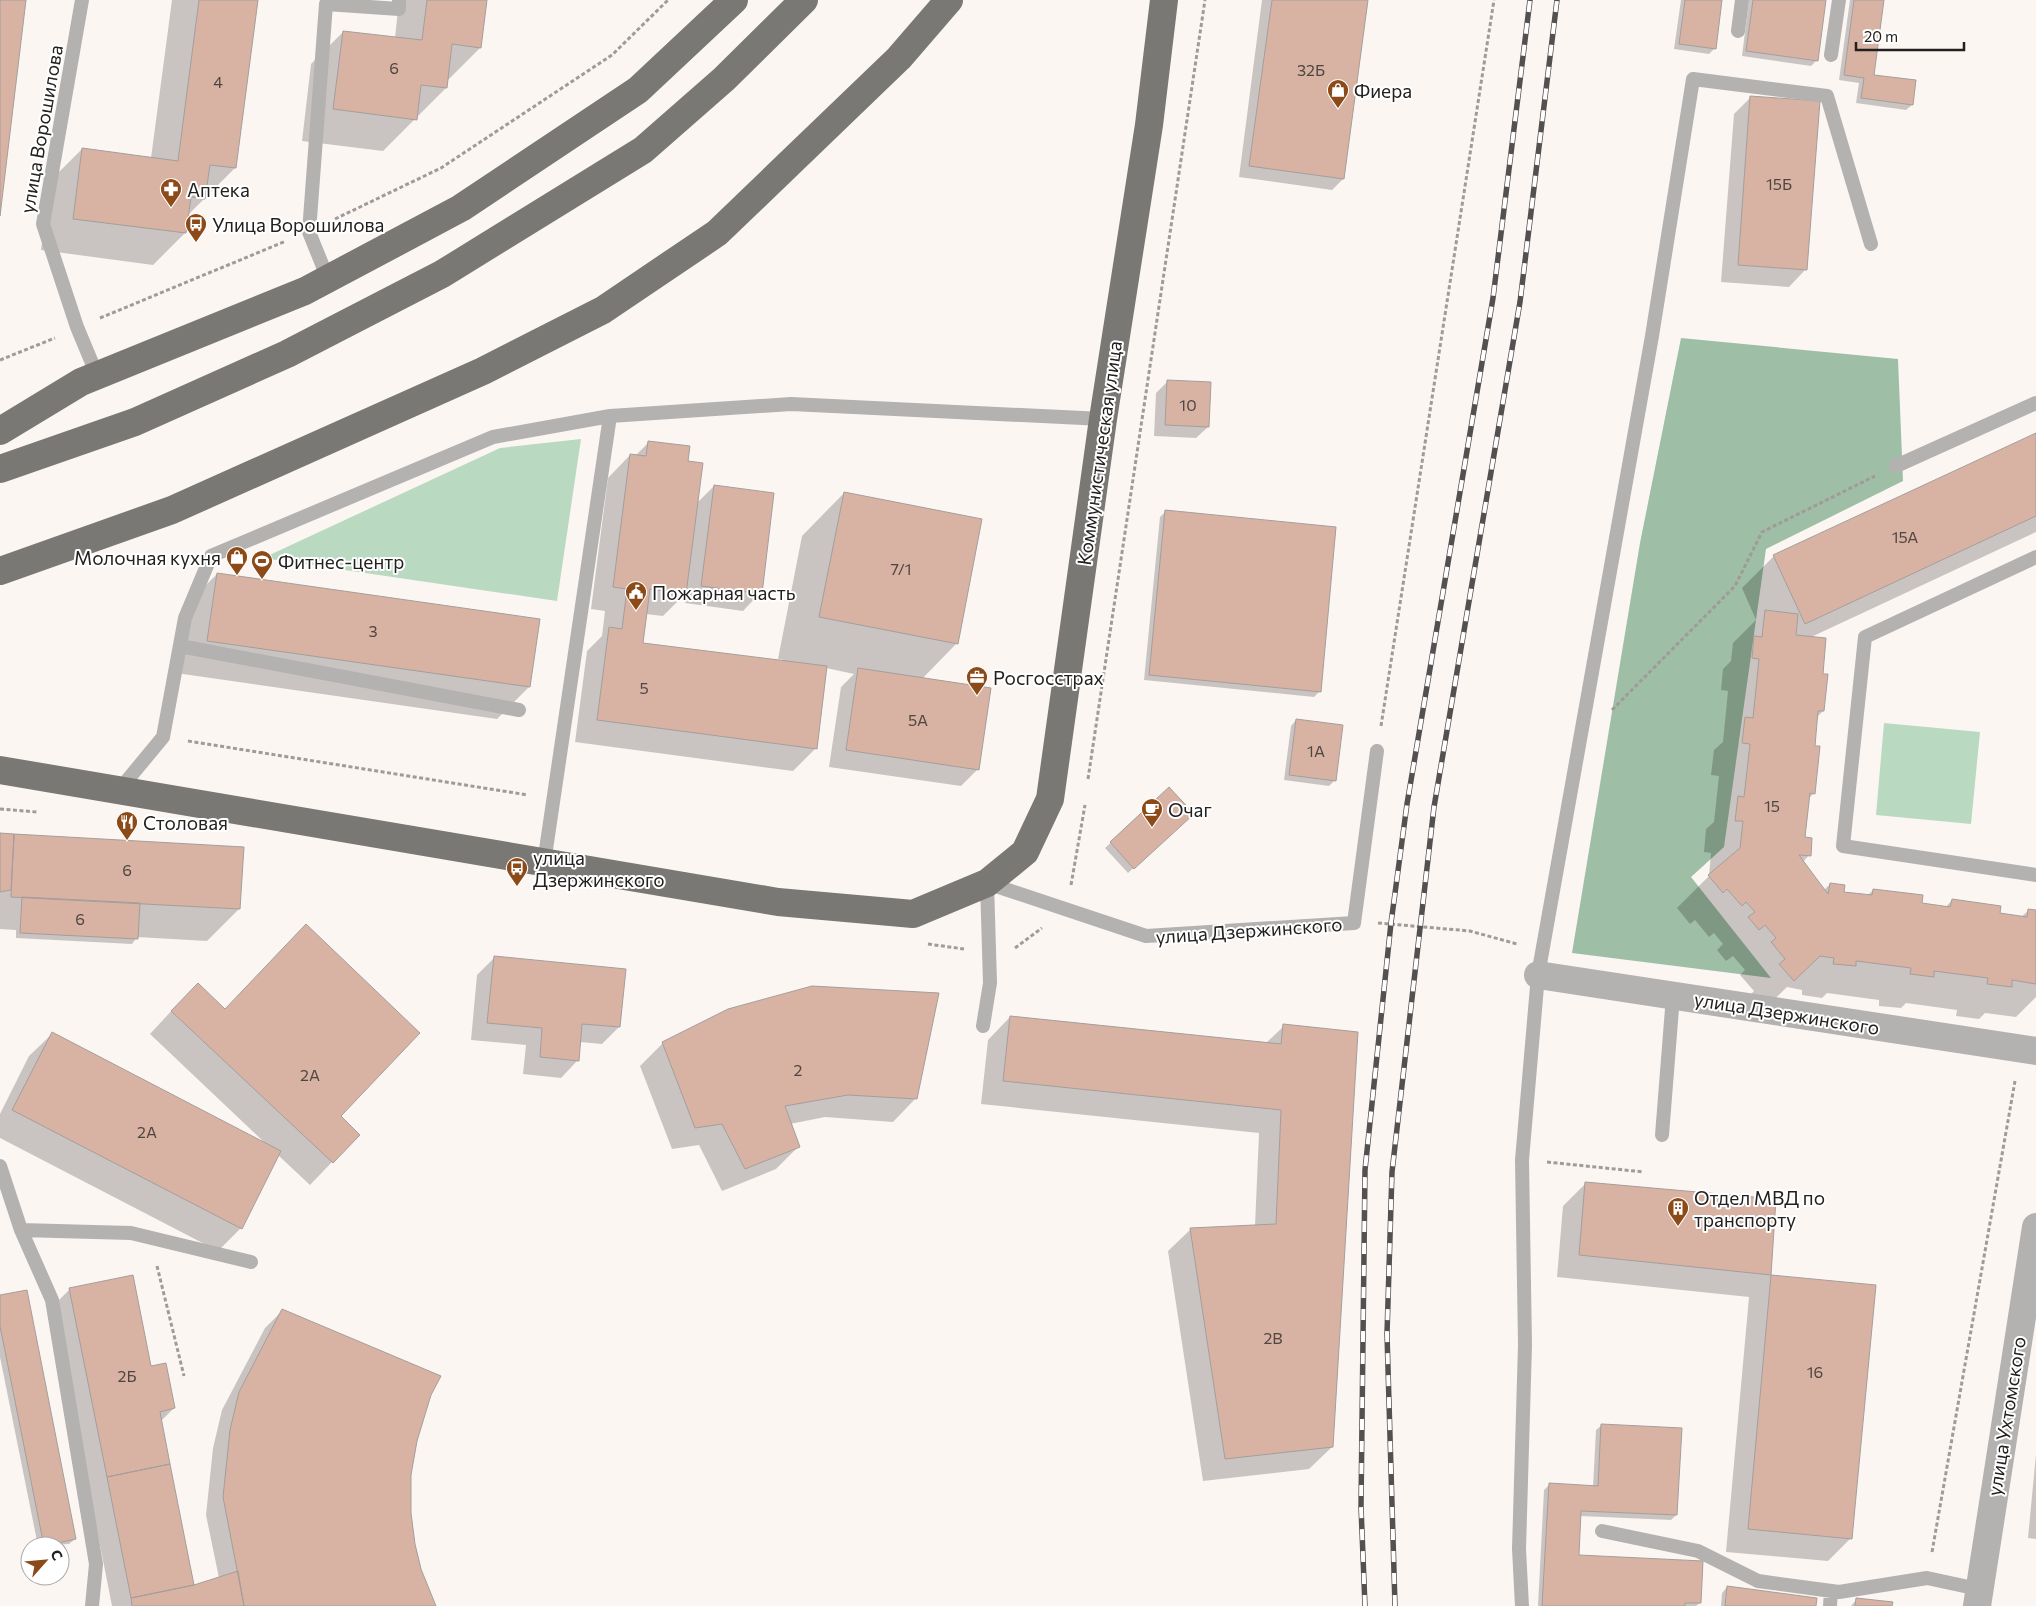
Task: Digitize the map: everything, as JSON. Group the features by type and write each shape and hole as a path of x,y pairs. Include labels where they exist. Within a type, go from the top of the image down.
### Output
{"main road":[{"path":"0,432 67,389 305,291 461,208 638,90 734,0"},
{"path":"0,469 135,422 287,354 442,274 552,208 642,150 724,79 804,0"},
{"path":"0,570 172,510 483,371 603,310 717,233 899,58 949,0"},
{"name":"Коммунистическая улица","path":"988,884 1025,852 1050,799 1103,419 1149,125 1164,0"},
{"path":"0,770 778,902 912,914 988,884"}],"street":[{"name":"улица Дзержинского","path":"1538,975 2036,1051"},
{"name":"улица Ухтомского","path":"1978,1598 2036,1226"}],"lane":[{"name":"улица Ворошилова","path":"82,0 43,224 77,327 96,376"},
{"path":"328,279 309,232 326,4 399,9 399,0"},
{"path":"1738,31 1742,0"},
{"path":"1831,55 1839,0"},
{"path":"1522,1606 1519,1549 1525,1345 1522,1160 1538,975 1652,336 1693,79 1827,96 1872,244"},
{"path":"1896,466 2036,403"},
{"path":"120,789 163,737 185,618 211,556 493,437 610,416 791,404 1103,419"},
{"path":"544,863 610,416"},
{"path":"2036,556 1865,637 1843,846 2036,875"},
{"path":"180,646 519,710"},
{"name":"улица Дзержинского","path":"988,884 1146,936 1354,923 1376,751"},
{"path":"983,1026 990,982 988,884"},
{"path":"1662,1135 1673,996"},
{"path":"0,1166 21,1230 52,1300 96,1564 92,1606"},
{"path":"21,1230 131,1233 251,1262"},
{"path":"1602,1531 1698,1551 1758,1581 1839,1592 1927,1578 1978,1598"},
{"path":"1830,1606 1831,1591"}],"path":[{"path":"0,360 309,232 441,168 612,56 668,0"},
{"path":"1088,780 1205,0"},
{"path":"1376,751 1494,0"},
{"path":"1579,743 1735,586 1762,532 1896,466"},
{"path":"163,737 553,799"},
{"path":"1014,948 1067,910 1085,800"},
{"path":"1927,1578 2016,1075"},
{"path":"1522,1160 1644,1172"},
{"path":"152,1238 184,1376"}],"green space":[{"path":"1681,338 1898,359 1903,481 1766,549 1724,847 1691,877 1771,978 1572,953 1640,543"},
{"path":"581,439 557,601 263,558 500,448"},
{"path":"1884,723 1980,732 1971,824 1876,815"}],"building":[{"path":"0,0 26,0 0,216"},
{"path":"199,0 258,0 236,168 210,165 205,199 191,197 186,233 73,219 82,148 178,161"},
{"path":"427,0 487,0 481,48 452,44 447,88 421,85 417,120 333,109 343,31 422,40"},
{"path":"1272,0 1368,0 1344,179 1249,166"},
{"path":"1685,0 1722,0 1716,49 1679,44"},
{"path":"1753,0 1826,0 1818,61 1746,51"},
{"path":"1854,0 1884,0 1874,75 1916,80 1913,105 1861,98 1864,78 1844,75"},
{"path":"1750,96 1820,101 1807,270 1738,265"},
{"path":"1167,380 1211,382 1209,427 1165,425"},
{"path":"2036,433 2036,516 1805,624 1773,555"},
{"name":"Пожарная часть","path":"648,441 690,446 688,461 703,463 686,594 650,589 643,643 827,666 817,749 597,720 609,627 622,629 627,589 613,587 630,454 646,456"},
{"path":"714,485 774,493 762,594 701,586"},
{"path":"844,492 982,519 958,644 819,617"},
{"path":"1165,510 1336,527 1321,692 1149,675"},
{"path":"217,573 540,619 530,687 207,641"},
{"path":"1765,610 1798,614 1796,635 1826,638 1823,674 1828,674 1824,711 1818,711 1815,746 1820,746 1815,794 1810,793 1805,837 1812,838 1811,856 1799,855 1828,894 1830,883 1845,885 1844,892 1872,895 1873,889 1923,895 1922,903 1950,907 1952,899 2001,906 2000,913 2027,917 2028,909 2036,910 2036,984 2012,980 2012,987 1987,984 1988,978 1934,971 1934,977 1910,974 1911,968 1856,961 1856,966 1833,964 1834,958 1820,956 1794,981 1779,964 1785,959 1771,942 1776,938 1765,925 1759,930 1748,917 1755,912 1746,902 1742,906 1727,889 1723,893 1708,875 1740,848 1743,821 1735,821 1738,796 1744,797 1750,744 1742,743 1745,717 1753,718 1759,659 1752,658 1754,636 1762,637"},
{"path":"858,668 991,688 979,770 846,750"},
{"path":"1296,719 1343,725 1336,781 1289,775"},
{"name":"Очаг","path":"1169,787 1194,814 1134,869 1110,842"},
{"path":"0,833 14,834 11,890 0,892"},
{"path":"14,834 244,847 240,909 11,897"},
{"path":"22,897 140,903 138,939 20,933"},
{"path":"306,924 420,1033 341,1116 360,1135 333,1163 171,1011 198,983 225,1009"},
{"path":"494,956 626,969 620,1027 582,1024 579,1061 540,1057 542,1028 487,1023"},
{"path":"812,986 939,993 917,1099 848,1095 785,1106 800,1147 745,1169 722,1124 695,1128 662,1042 728,1009"},
{"path":"1010,1016 1281,1044 1283,1024 1358,1032 1333,1447 1225,1459 1190,1228 1276,1224 1281,1110 1003,1081"},
{"path":"52,1032 281,1151 242,1229 12,1110"},
{"name":"Отдел МВД по транспорту","path":"1585,1182 1776,1199 1771,1275 1579,1255"},
{"path":"133,1275 151,1366 166,1363 175,1408 160,1412 170,1464 107,1477 69,1288"},
{"path":"1771,1275 1876,1285 1852,1539 1748,1529"},
{"path":"27,1290 76,1539 70,1540 70,1536 42,1536 0,1326 0,1295"},
{"path":"282,1309 441,1376 431,1395 417,1441 411,1475 411,1513 415,1544 421,1569 436,1606 244,1606 223,1497 230,1430 239,1392"},
{"path":"1601,1424 1682,1428 1677,1515 1581,1511 1579,1555 1703,1561 1701,1603 1685,1603 1685,1606 1542,1606 1549,1483 1598,1486"},
{"path":"170,1464 194,1585 131,1598 107,1477"},
{"path":"238,1571 244,1606 132,1606 131,1598 194,1585"},
{"path":"1727,1586 1817,1598 1816,1606 1725,1606"},
{"path":"1856,1598 1893,1602 1892,1606 1855,1606"}],"railway":[{"path":"1365,1606 1361,1507 1365,1170 1391,923 1407,804 1493,298 1530,0"},
{"path":"1395,1606 1387,1334 1392,1172 1434,807 1520,302 1557,0"}],"place":[{"name":"Фиера","path":"1338,109"},
{"name":"Аптека","path":"171,208"},
{"name":"Улица Ворошилова","path":"196,243"},
{"name":"Молочная кухня","path":"237,576"},
{"name":"Фитнес-центр","path":"262,580"},
{"name":"Пожарная часть","path":"636,611"},
{"name":"Росгосстрах","path":"977,696"},
{"name":"Очаг","path":"1152,828"},
{"name":"Столовая","path":"127,841"},
{"name":"улица Дзержинского","path":"517,887"},
{"name":"Отдел МВД по транспорту","path":"1678,1227"}]}
